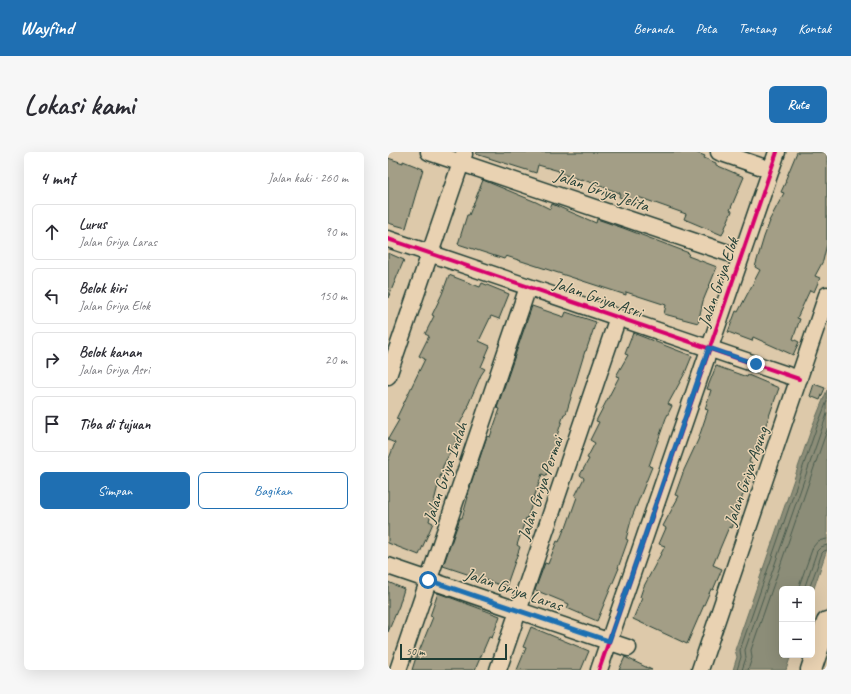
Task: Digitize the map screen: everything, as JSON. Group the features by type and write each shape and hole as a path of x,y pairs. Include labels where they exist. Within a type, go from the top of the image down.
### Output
{"main road":[{"path":"811,670 827,622"}],"street":[{"name":"Jalan Griya Jelita","path":"429,152 462,157 740,257"},
{"path":"719,152 771,170"},
{"name":"Jalan Griya Elok","path":"599,670 777,152"},
{"path":"388,376 462,157"},
{"name":"Jalan Griya Asri","path":"388,239 799,378"},
{"name":"Jalan Griya Indah","path":"398,670 528,287"},
{"name":"Jalan Griya Agung","path":"700,670 827,295"},
{"name":"Jalan Griya Permai","path":"498,670 618,317"},
{"name":"Jalan Griya Laras","path":"388,566 628,648"}],"water":[{"path":"827,390 827,549 815,586 779,586 779,658 790,658 786,670 733,670 737,657 735,650 812,427"}],"building":[{"path":"477,152 695,152 705,156 704,158 716,163 716,165 744,177 730,210 732,211 722,235 684,219 686,214 638,197 636,203 619,197 620,193 559,173 559,171 538,165 536,173 476,154"},
{"path":"797,152 827,152 827,244 823,261 815,276 820,278 814,292 810,290 797,318 800,319 793,339 799,342 793,355 753,337 752,341 728,332 736,311 738,312 760,270 755,267 769,221 784,193 781,192"},
{"path":"388,158 403,163 403,161 423,169 406,228 388,223"},
{"path":"483,180 550,209 552,204 596,223 597,219 623,228 689,253 688,256 717,267 703,301 698,323 664,314 666,305 626,292 626,295 506,256 504,259 458,244 467,215 469,215"},
{"path":"388,253 404,260 388,298"},
{"path":"449,275 480,287 482,283 509,294 499,319 491,316 479,341 490,346 481,367 485,369 459,425 463,428 443,466 429,521 433,523 419,555 388,543 388,461 395,443 388,439 399,420 396,419 425,359 419,356 429,336 425,334 434,316 432,315"},
{"path":"532,306 564,317 566,312 596,322 585,351 566,414 564,414 546,476 542,474 527,519 526,518 517,545 520,547 506,587 443,566 460,518 462,518 467,497 487,436 490,437 500,409 497,408"},
{"path":"633,333 692,356 685,373 668,404 672,406 666,418 649,466 652,467 632,517 626,539 628,540 619,568 597,621 567,608 569,604 535,590 545,563 548,564 557,541 559,542 565,527 566,528 577,497 575,496 584,478 580,475 589,459 587,458 595,443 590,440 599,422 596,421 619,377 616,376 628,355 625,354"},
{"path":"716,366 747,377 748,375 779,388 767,422 749,462 752,464 746,477 750,479 739,504 740,505 732,528 729,527 713,565 722,569 713,590 711,589 687,644 633,619 642,598 640,597 643,588 665,546 659,544 666,528 663,526 679,496 675,495 684,470 698,440 708,410 705,409 711,390 707,389"},
{"path":"814,384 825,388 820,400 810,396"},
{"path":"388,582 404,589 399,606 388,632"},
{"path":"438,593 500,616 492,638 489,637 475,670 412,670 417,654 433,617 430,616"},
{"path":"531,627 589,651 581,670 517,670 526,648 523,647"},
{"path":"625,657 652,670 619,670"}],"cycle path":[{"path":"599,670 777,152"},
{"path":"388,239 799,379"}],"route":[{"path":"428,580 609,641 709,348 756,364"}]}
